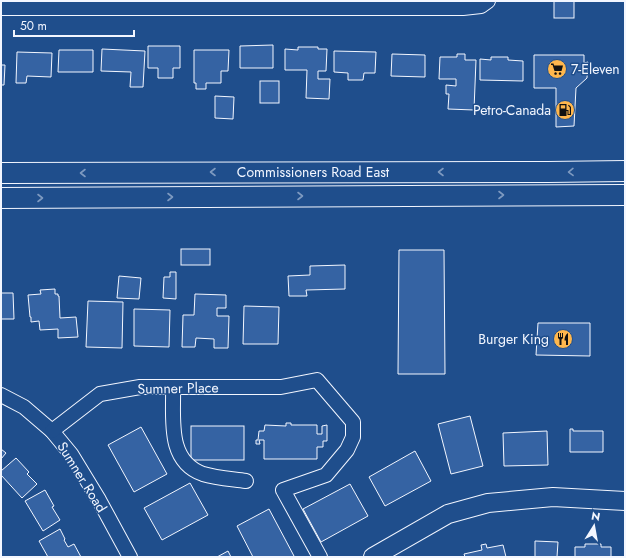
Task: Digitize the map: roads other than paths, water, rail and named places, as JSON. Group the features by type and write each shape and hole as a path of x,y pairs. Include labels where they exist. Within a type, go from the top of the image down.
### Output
{"main road":[{"path":"618,171 625,158"},
{"name":"Commissioners Road East","path":"1,173 618,171"},
{"path":"594,195 615,202 625,209"},
{"name":"Commissioners Road East","path":"1,198 625,195"}],"street":[{"path":"1,8 463,8 481,6 488,1"},
{"name":"Sumner Place","path":"52,431 100,394 140,387 281,387 317,380 353,422 353,437 347,450 326,475 283,490 320,557"},
{"path":"173,387 174,438 177,449 182,458 190,467 203,474 246,481"},
{"name":"Sumner Road","path":"1,395 24,407 52,431 71,454 99,500 130,557"},
{"path":"373,557 448,514 488,503 553,497 625,501"}],"place":[{"name":"7-Eleven","path":"557,69"},
{"name":"Petro-Canada","path":"565,110"},
{"name":"Burger King","path":"563,339"}]}
